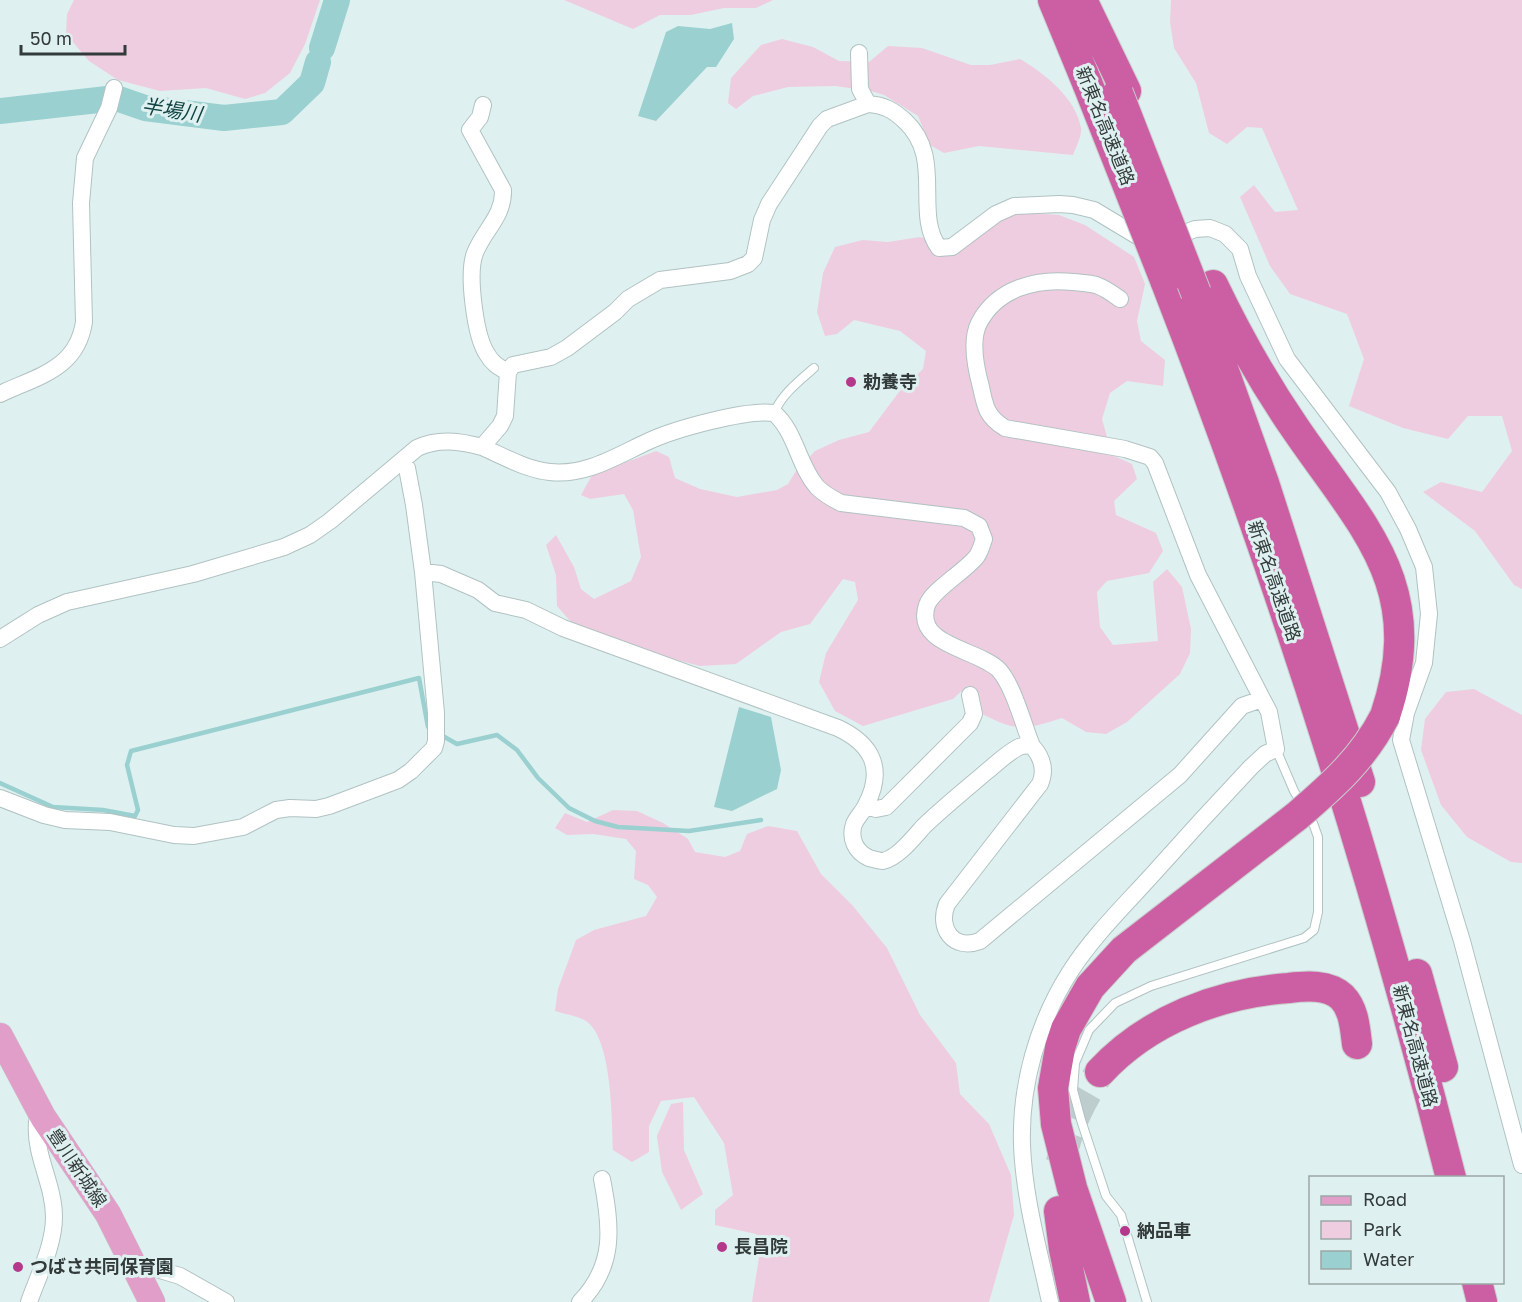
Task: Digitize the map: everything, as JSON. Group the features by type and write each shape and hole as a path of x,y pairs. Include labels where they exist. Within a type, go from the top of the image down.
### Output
{"highway":[{"name":"新東名高速道路","path":"1053,0 1166,280 1236,468 1287,616 1368,878 1450,1176"},
{"path":"1082,0 1205,289 1240,338 1279,404 1368,531 1387,569 1398,609 1400,648 1398,669 1386,716 1357,761 1297,816 1124,950 1090,987 1066,1029 1053,1088 1056,1124 1072,1188 1111,1302"},
{"name":"新東名高速道路","path":"1205,289 1264,483 1346,734 1429,1015 1471,1176"},
{"path":"1100,1072 1134,1041 1172,1020 1234,996 1278,988 1326,988 1341,996 1350,1009 1357,1044"},
{"path":"1059,1211 1075,1302"},
{"path":"1478,1284 1482,1302"},
{"path":"1498,1284 1502,1302"}],"main road":[{"name":"豊川新城線","path":"0,1036 43,1117 108,1214 152,1302"}],"street":[{"path":"859,53 860,89 868,104"},
{"path":"0,394 60,366 77,347 82,336 84,322 81,203 85,158 109,108 114,88"},
{"path":"482,447 500,426 505,416 507,372 513,365 551,357 567,348 615,312 628,299 654,283 672,277 730,271 748,264 754,258 762,220 769,204 820,126 827,119 868,104 893,109 910,126 923,148 927,161 932,238 939,248 952,247 996,214 1014,206 1073,205 1094,210 1140,237 1165,241 1195,229 1210,228 1225,234 1240,249 1248,276 1287,359 1388,492 1408,529 1424,567 1430,614 1424,663 1406,713 1401,740 1462,941 1522,1165"},
{"path":"483,105 480,117 470,130 503,190 503,201 500,212 476,252 472,267 476,321 485,352 494,365 507,372"},
{"path":"1050,1302 1026,1191 1022,1144 1025,1090 1034,1052 1050,1009 1070,972 1101,931 1251,766 1265,754 1276,749 1272,722 1198,575 1155,463 1150,457 1125,449 1005,428 994,422 986,409 978,374 975,342 978,324 994,303 1015,289 1041,281 1095,284 1120,298"},
{"path":"0,639 38,615 67,602 194,574 284,547 310,535 330,521 417,448 428,443 439,441 469,443 534,469 566,473 586,470 653,439 690,426 758,413 774,413 781,419 792,437 817,487 830,497 841,503 964,518 979,526 984,540 978,556 933,595 927,604 926,619 933,633 944,643 981,657 999,670 1009,687 1032,746 1041,759 1043,769 1040,784 947,904 943,921 950,936 963,944 971,945 980,941 1180,775 1242,706 1262,699"},
{"path":"0,798 44,815 65,820 110,822 174,835 194,836 243,827 276,810 316,809 329,806 399,780 411,771 434,748 436,733 423,572 407,468 402,461"},
{"path":"423,572 441,574 478,590 495,603 526,610 563,627 850,734 867,749 874,766 875,779 866,805 855,823 853,841 856,849 862,854 876,860 883,861 897,853 943,809 1005,757 1022,746 1032,746"},
{"path":"866,805 876,808 886,807 969,723 974,714 970,695"},
{"path":"29,1302 49,1246 54,1218 49,1183 38,1150 37,1122 43,1117"},
{"path":"580,1302 603,1271 608,1245 607,1208 602,1179"},
{"path":"138,1274 150,1267 180,1276 226,1302"}],"lane":[{"path":"774,413 778,404 796,383 814,368"},
{"path":"1147,1302 1121,1215 1106,1196 1081,1120 1073,1090 1075,1063 1089,1030 1115,1003 1151,986 1304,938 1314,930 1318,912 1318,837 1313,823 1294,791 1276,749"}],"green space":[{"path":"74,0 320,0 305,44 290,73 265,93 245,99 206,88 160,91 118,80 89,61 66,34 67,14"},
{"path":"564,0 773,0 756,8 724,8 691,15 660,15 633,29"},
{"path":"1171,0 1522,0 1522,589 1514,585 1475,531 1423,492 1441,482 1482,492 1512,451 1502,416 1468,416 1448,439 1403,428 1349,406 1364,359 1347,314 1290,294 1270,266 1240,197 1254,185 1275,212 1298,210 1262,128 1247,127 1227,144 1209,133 1196,83 1174,48 1170,22"},
{"path":"782,39 813,47 839,61 869,62 888,46 922,48 971,65 990,65 1020,59 1049,79 1066,97 1078,117 1081,134 1073,155 979,146 944,153 930,145 918,116 884,95 835,86 788,87 753,96 736,109 728,103 731,78 761,45"},
{"path":"1018,212 1059,215 1085,225 1134,257 1145,284 1137,321 1141,341 1165,360 1163,386 1127,381 1110,393 1102,419 1112,455 1132,464 1137,479 1114,501 1116,515 1156,533 1163,551 1149,573 1107,581 1097,592 1100,627 1113,645 1158,641 1153,582 1167,569 1182,587 1191,629 1190,653 1180,674 1127,722 1106,734 1086,732 1062,718 1029,727 1004,724 982,714 975,696 967,686 953,699 863,726 835,711 819,682 826,653 858,600 855,582 843,579 810,624 781,632 736,664 700,666 646,652 572,623 557,606 556,575 546,545 556,535 574,567 581,589 594,599 631,581 641,557 633,510 624,494 590,499 581,495 592,475 656,451 669,457 675,478 700,489 737,497 777,490 788,484 796,471 815,451 839,440 869,432 899,392 923,369 926,351 900,331 854,320 837,334 825,336 817,312 823,273 835,247 863,240 888,242 920,237 943,244 994,220"},
{"path":"1474,689 1522,715 1522,863 1511,862 1467,837 1441,805 1421,750 1425,719 1446,692"},
{"path":"613,810 637,811 663,823 688,839 695,852 725,857 740,851 747,834 768,826 797,831 821,874 853,906 887,948 920,1015 956,1063 960,1094 989,1124 1011,1175 1014,1215 989,1302 752,1302 760,1251 756,1234 715,1225 715,1210 733,1195 724,1143 694,1097 661,1101 649,1126 649,1152 632,1162 613,1150 609,1081 601,1044 595,1030 586,1021 555,1011 558,989 576,940 594,930 646,916 657,897 648,885 634,879 636,851 626,839 593,834 567,835 555,828 565,813 587,822"},
{"path":"683,1102 684,1150 703,1194 681,1210 662,1172 657,1136 671,1104"}],"water":[{"path":"732,23 734,39 716,67 707,67 656,121 638,116 666,32 678,26 710,29"},
{"path":"739,707 771,717 781,770 777,789 732,811 714,807"}],"waterway":[{"name":"半場川","path":"322,48 337,0"},
{"name":"半場川","path":"0,111 116,98 145,108 224,118 282,112 312,83 318,62"},
{"path":"0,783 53,807 103,810 135,816 138,810 127,765 131,751 419,678 428,727 431,729"},
{"path":"441,735 457,744 497,735 517,750 538,778 569,808 595,821 618,827 689,831 761,820"}],"tunnel":[{"path":"1061,1162 1076,1115 1100,1072"}],"place":[{"name":"勅養寺","path":"851,382"},
{"name":"納品車","path":"1125,1231"},
{"name":"長昌院","path":"722,1247"},
{"name":"つばさ共同保育園","path":"18,1267"}]}
